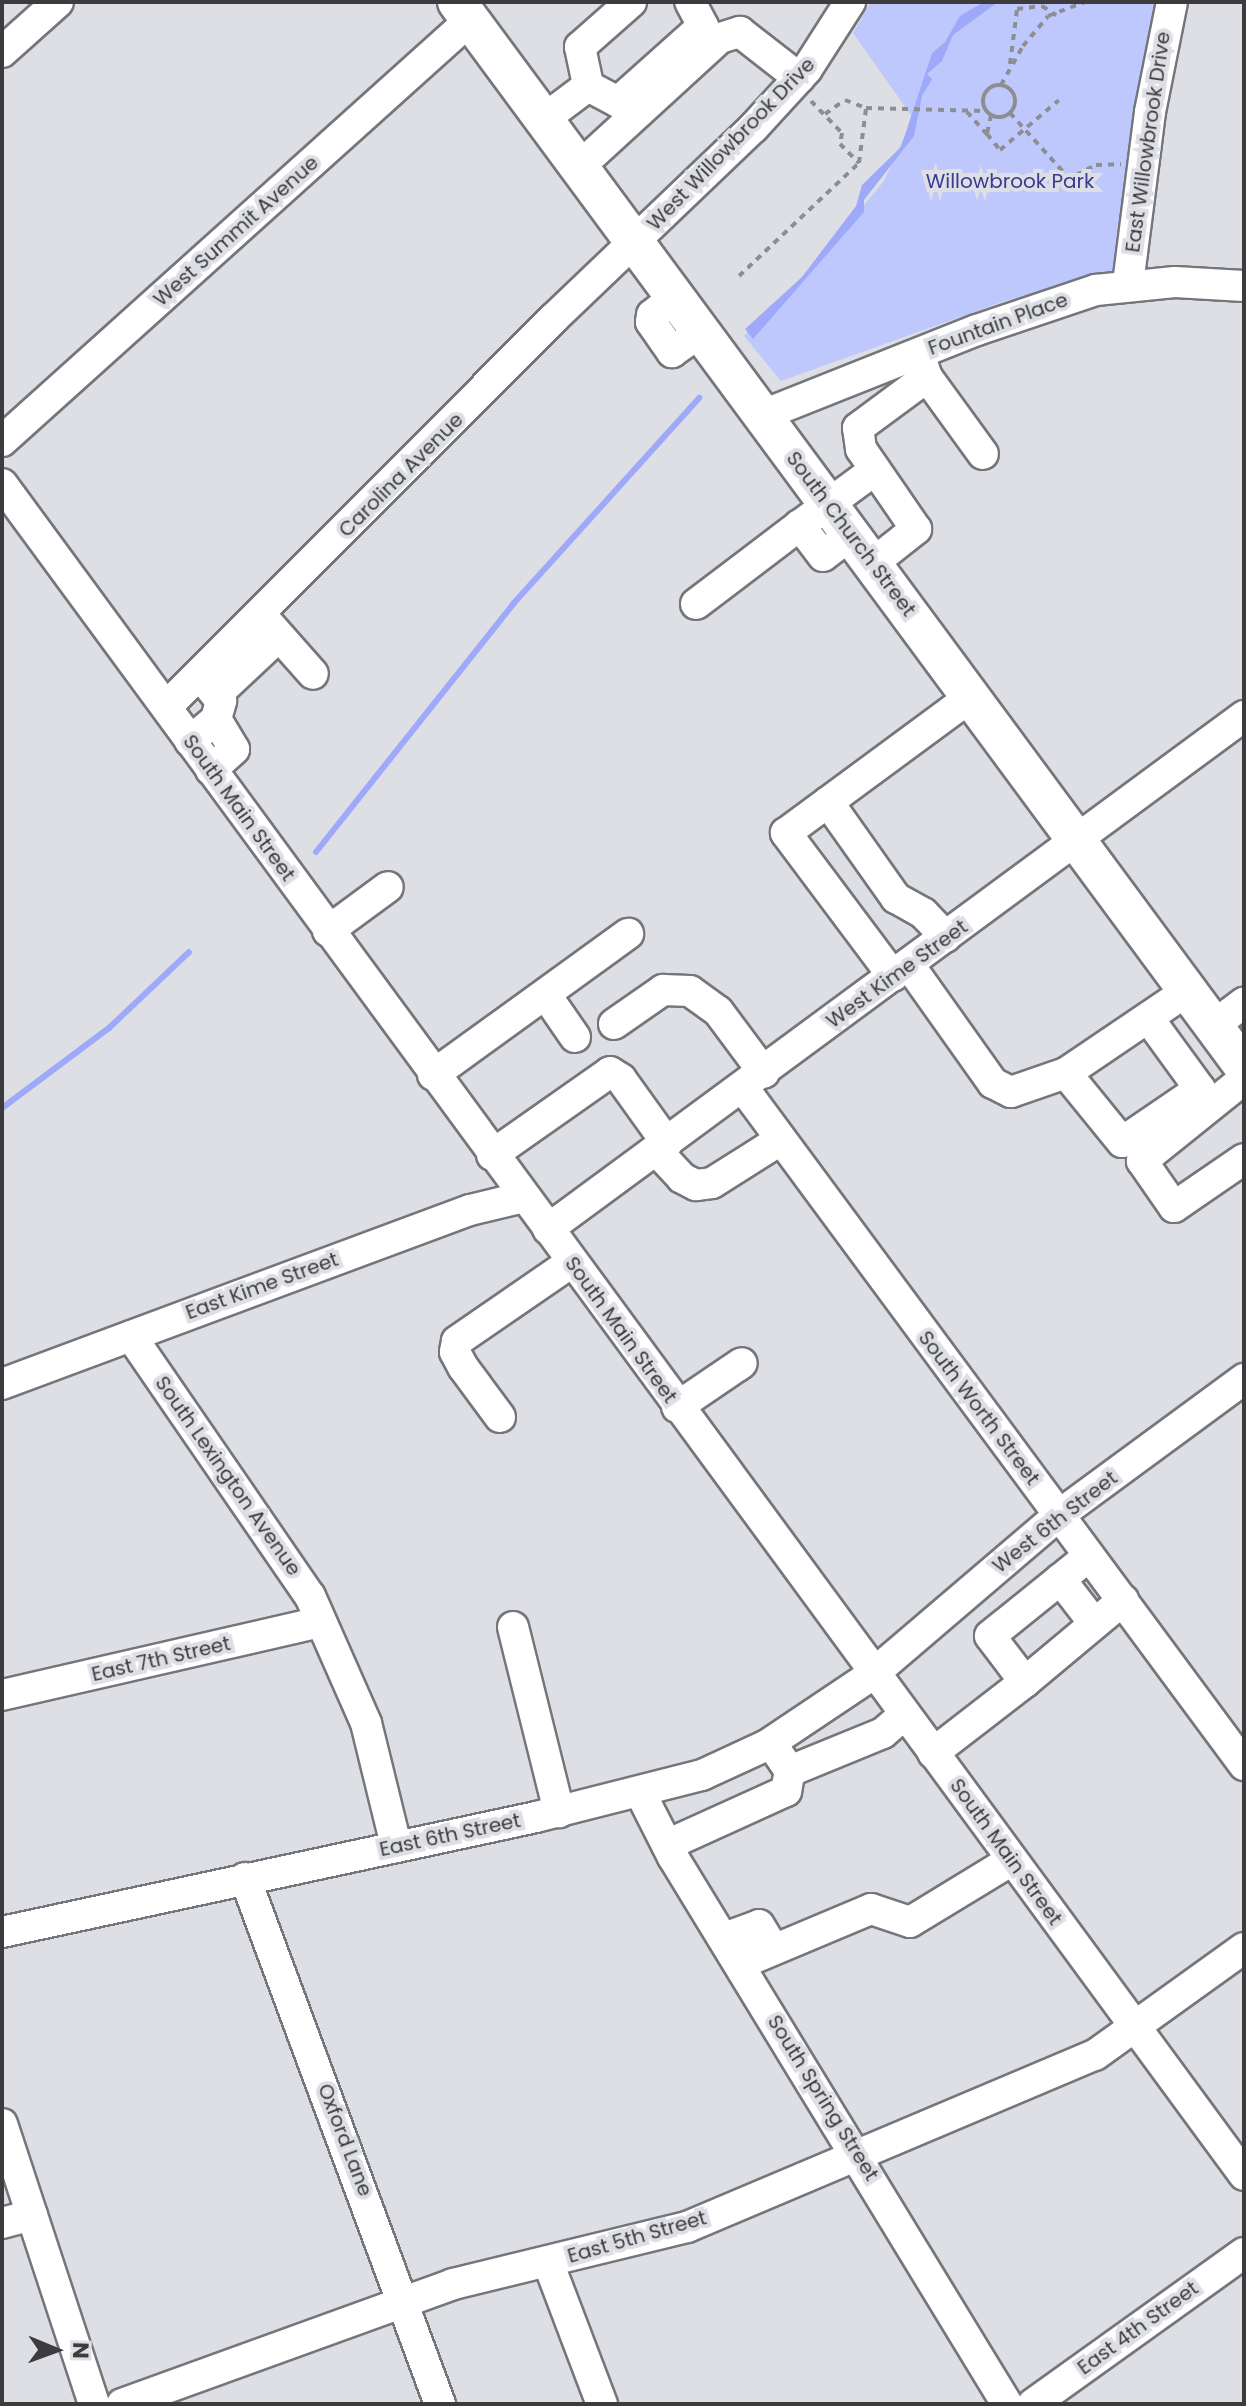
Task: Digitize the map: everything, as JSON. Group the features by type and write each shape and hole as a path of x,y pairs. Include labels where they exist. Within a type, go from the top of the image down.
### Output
{"main road":[{"name":"South Church Street","path":"464,11 763,415 814,514 862,549 1242,1069"}],"street":[{"path":"2,52 58,2"},
{"path":"588,86 580,47 631,2"},
{"path":"588,86 618,102 703,26 690,2"},
{"name":"West Willowbrook Drive","path":"635,242 799,78 850,2"},
{"name":"East Willowbrook Drive","path":"1128,284 1143,168 1172,2"},
{"name":"West Summit Avenue","path":"2,441 464,11"},
{"path":"579,167 720,38 740,32 799,78"},
{"path":"544,119 588,86"},
{"name":"Carolina Avenue","path":"167,706 211,695 269,625 635,242"},
{"name":"Fountain Place","path":"763,415 923,365 1049,304 1128,284 1244,286"},
{"path":"862,549 916,529 856,438 858,428 923,365 983,454"},
{"path":"696,604 875,470"},
{"name":"South Main Street","path":"2,484 167,706 433,1075 1244,2175"},
{"path":"269,625 313,674"},
{"path":"190,741 211,695"},
{"path":"211,695 234,749 211,770"},
{"path":"972,696 786,833 993,1083 1011,1092 1066,1073 1187,991"},
{"name":"West Kime Street","path":"548,1229 754,1081 1244,716"},
{"path":"828,802 896,898 923,913 946,937"},
{"path":"328,931 388,887"},
{"path":"433,1075 628,934"},
{"name":"South Worth Street","path":"614,1024 663,990 690,991 718,1011 780,1140 1244,1765"},
{"path":"546,995 575,1037"},
{"path":"1213,1026 1244,1003"},
{"path":"1149,1019 1200,1089"},
{"path":"1066,1073 1122,1142 1200,1089 1242,1069"},
{"path":"1242,1069 1142,1161 1174,1207 1244,1159"},
{"path":"492,1155 610,1072 621,1079 682,1178 696,1185 712,1183 780,1140"},
{"name":"East Kime Street","path":"2,1384 470,1210 524,1197"},
{"path":"500,1417 463,1367 455,1352 457,1341 572,1262"},
{"name":"South Lexington Avenue","path":"131,1336 286,1556 346,1668 366,1723 396,1845"},
{"path":"677,1407 742,1363"},
{"name":"West 6th Street","path":"873,1674 1059,1515 1237,1389"},
{"path":"1025,1682 990,1636 1089,1556"},
{"path":"1060,1579 1094,1623"},
{"path":"933,1753 1025,1682 1123,1600"},
{"name":"East 7th Street","path":"2,1695 320,1622"},
{"path":"513,1627 559,1812"},
{"name":"East 6th Street","path":"2,1932 559,1812 702,1775 771,1743 873,1674"},
{"path":"790,1771 883,1733 905,1714"},
{"path":"667,1845 786,1791 790,1771 771,1743"},
{"name":"South Spring Street","path":"640,1792 667,1845 858,2154 1007,2404"},
{"path":"740,1964 772,1947 871,1909 910,1922 1012,1860"},
{"name":"Oxford Lane","path":"245,1878 384,2242 399,2301 440,2404"},
{"path":"724,1938 759,1925 772,1947"},
{"name":"East 5th Street","path":"122,2404 399,2301 687,2227 1095,2055 1136,2030 1244,1948"},
{"path":"2,2124 94,2404"},
{"path":"2,2223 32,2215"},
{"name":"East 4th Street","path":"1033,2404 1244,2253"},
{"path":"548,2262 602,2404"}],"path":[{"path":"1009,68 1016,2"},
{"path":"986,111 985,94 1001,85 1009,68 1048,16 1084,2"},
{"path":"1017,9 1042,6 1056,15"},
{"path":"1001,85 1013,94 1010,113"},
{"path":"800,111 811,100 842,133 840,144 859,163"},
{"path":"825,114 845,100 866,108 986,111 991,115 1010,113"},
{"path":"966,110 1000,150 1059,100"},
{"path":"739,276 859,163 866,108"},
{"path":"1010,113 1066,175 1111,162 1143,168"},
{"path":"987,134 991,115"}],"green space":[{"name":"Willowbrook Park","path":"871,2 1164,2 1137,98 1114,271 1002,302 781,381 744,336 813,266 884,181 913,118 853,33"}],"shaded area":[{"path":"984,2 998,2 953,35 942,61 927,74 932,79 922,96 914,136 864,200 864,212 753,339 745,329 802,277 856,206 862,185 901,147 932,53 945,42 960,16"}],"waterway":[{"path":"316,852 513,604 699,398"},
{"path":"2,1108 109,1028 189,952"}]}
